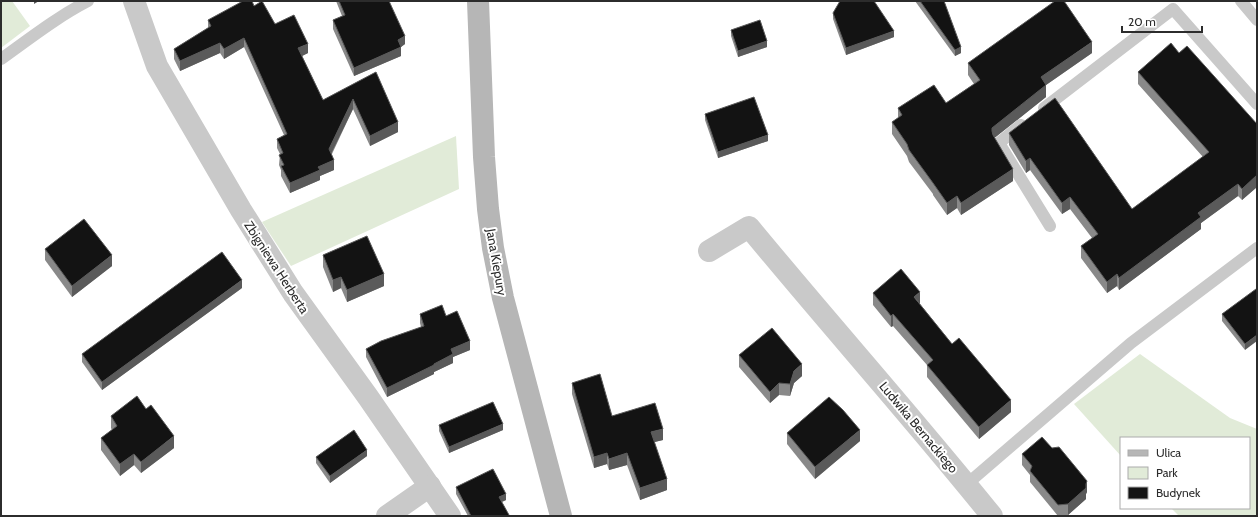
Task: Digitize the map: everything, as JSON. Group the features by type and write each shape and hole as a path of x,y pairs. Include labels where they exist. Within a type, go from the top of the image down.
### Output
{"street":[{"name":"Zbigniewa Herberta","path":"134,1 158,66 241,210 293,294 368,397 450,516"},
{"name":"Jana Kiepury","path":"478,1 484,157 493,248 503,298 561,516"},
{"name":"Ludwika Bernackiego","path":"709,251 749,227 967,484 992,516"},
{"path":"387,516 430,486"}],"lane":[{"path":"1,59 75,7 88,1"},
{"path":"1241,1 1257,20"},
{"path":"1050,226 999,142 1173,9 1257,104"},
{"path":"967,484 1131,343 1257,248"}],"green space":[{"path":"1,1 12,1 30,26 1,48"},
{"path":"456,136 459,189 291,266 262,222"},
{"path":"1140,354 1230,418 1257,429 1257,516 1179,516 1172,509 1250,509 1250,437 1120,437 1120,455 1074,404"}],"building":[{"path":"243,1 252,1 254,6 262,1 275,24 294,15 308,44 298,48 323,100 376,72 398,122 370,136 353,99 329,149 334,160 318,167 320,170 290,183 281,166 284,165 279,155 283,153 277,139 287,134 244,38 224,49 220,43 180,61 174,49 211,26 208,20"},
{"path":"339,1 389,1 405,36 398,40 401,47 354,68 333,20 345,15"},
{"path":"840,1 874,1 894,31 846,48 833,13"},
{"path":"920,1 944,1 961,47 955,50"},
{"path":"1055,1 1064,1 1092,42 1041,77 1046,85 992,128 993,135 1013,169 961,203 957,196 947,203 909,150 907,144 892,122 902,115 898,108 934,85 946,103 980,80 968,63"},
{"path":"760,20 767,41 738,51 731,30"},
{"path":"1171,43 1179,53 1187,46 1257,124 1257,175 1242,189 1238,184 1198,213 1201,217 1119,278 1117,274 1107,282 1081,246 1098,234 1070,197 1062,203 1030,158 1026,161 1009,133 1055,98 1132,209 1209,152 1138,72"},
{"path":"754,97 768,135 718,152 705,114"},
{"path":"84,219 112,255 72,286 45,249"},
{"path":"367,236 384,274 347,290 341,277 333,280 323,255"},
{"path":"222,252 242,280 102,382 82,354"},
{"path":"901,269 920,292 914,297 952,344 959,338 1011,400 979,427 927,365 933,360 893,314 891,316 873,293"},
{"path":"1256,289 1257,335 1245,344 1222,314"},
{"path":"442,305 446,316 457,311 470,341 451,349 453,354 434,365 387,388 366,349 381,341 424,326 420,314"},
{"path":"772,328 802,364 794,371 790,384 779,383 770,392 739,355"},
{"path":"600,374 612,416 655,403 663,429 651,432 667,479 640,488 627,453 609,459 607,453 594,457 572,383"},
{"path":"137,396 146,409 151,405 174,436 141,462 134,454 120,464 101,438 117,426 111,416"},
{"path":"829,397 843,410 860,430 815,467 787,433"},
{"path":"493,402 503,424 449,447 439,425"},
{"path":"354,430 367,450 330,476 316,457"},
{"path":"1042,437 1052,448 1059,447 1087,481 1086,488 1068,504 1058,505 1030,471 1032,466 1022,454"},
{"path":"493,469 506,494 499,497 509,515 471,516 456,487"}]}
